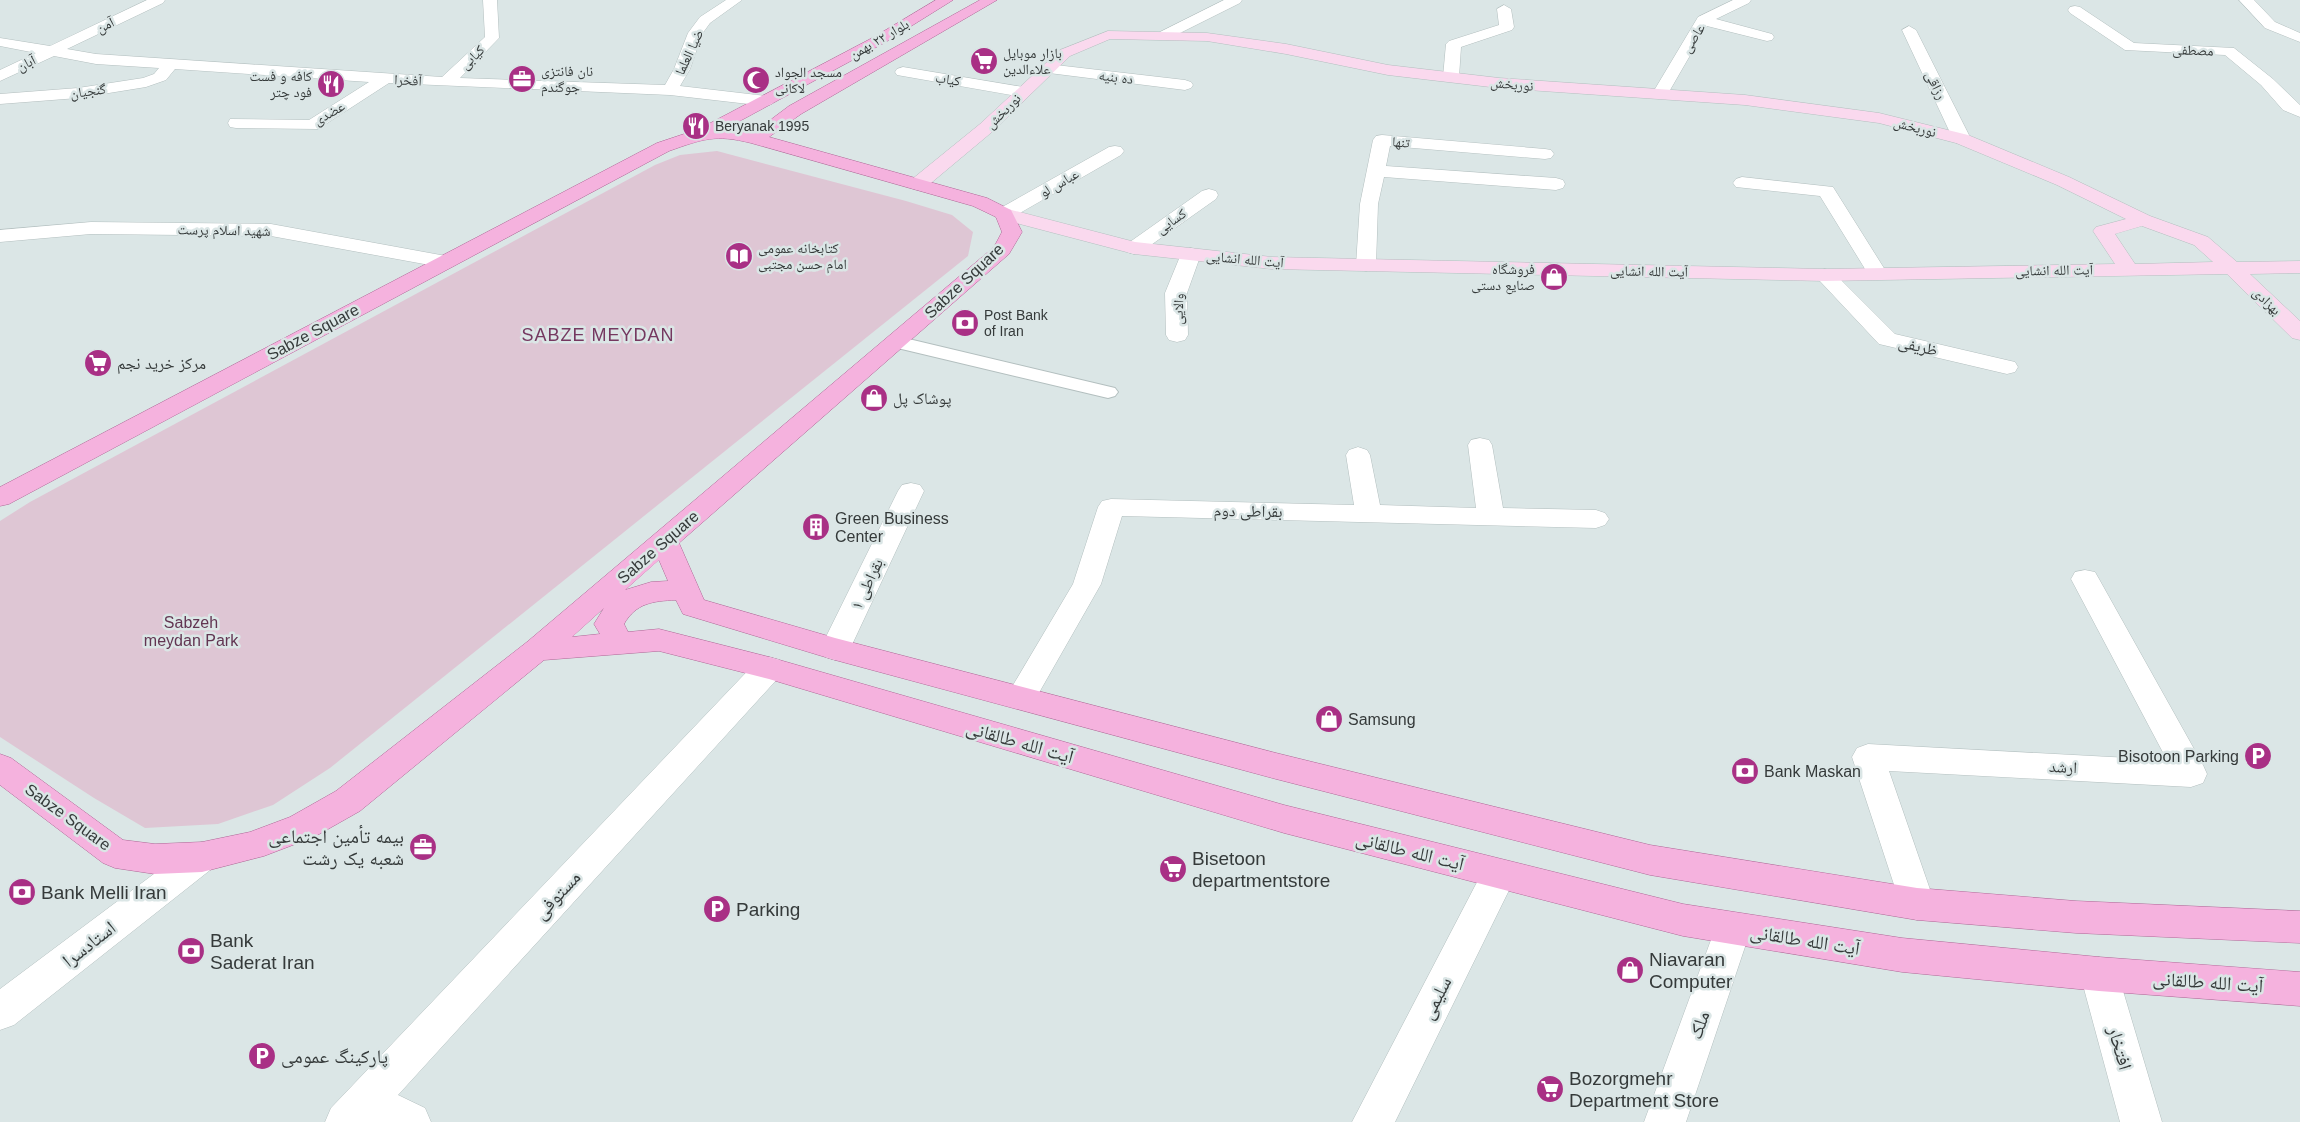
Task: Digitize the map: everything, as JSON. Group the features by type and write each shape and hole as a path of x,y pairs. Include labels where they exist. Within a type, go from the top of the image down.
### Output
{"main road":[{"name":"بلوار ۲۲ بهمن","path":"705,133 879,40 946,0"},
{"name":"بلوار ۲۲ بهمن","path":"756,138 782,118 990,0"},
{"path":"746,111 741,118 750,123 767,123 782,118"},
{"name":"Sabze Square","path":"0,498 663,147 705,133 735,134 756,138 980,202 1004,214 1012,232 1002,250 537,650 348,801 302,827 252,846 202,857 155,859 116,852 0,768"},
{"path":"665,541 692,607 835,649 1276,766 1650,860 1916,904 2076,916 2300,927"},
{"path":"620,643 609,624 617,609 629,598 641,593 685,590"},
{"name":"آیت الله طالقانی","path":"537,650 659,640 769,668 1284,819 1683,920 1902,955 2100,974 2300,989"}],"street":[{"name":"آمن","path":"52,51 158,0"},
{"name":"کیابی","path":"446,82 492,38 490,0"},
{"name":"ضیا العلما","path":"670,90 682,69 695,33 705,20 735,0"},
{"path":"1165,35 1234,0"},
{"name":"عاصی","path":"1660,94 1703,20 1744,0"},
{"path":"2246,0 2270,25 2300,38"},
{"path":"1451,77 1454,44 1507,27 1504,9"},
{"name":"مصطفی","path":"2075,10 2130,47 2229,51 2267,82 2289,106 2300,112"},
{"path":"1703,20 1767,37"},
{"name":"رزاقی","path":"1909,30 1962,139"},
{"name":"نوربخش","path":"918,184 986,128 1065,53 1108,35 1207,37 1286,49 1388,70 1499,83 1745,100 1879,118 1962,139 2063,181 2143,220 2201,241 2233,269"},
{"name":"آفخرا","path":"0,42 165,75 386,78 670,90 766,101"},
{"name":"آبان","path":"0,76 52,51"},
{"name":"ده بنیه","path":"1047,69 1185,85"},
{"name":"کیاب","path":"903,72 1022,92"},
{"name":"گنجیان","path":"0,105 8,98 53,95 117,87 146,82 165,75"},
{"name":"عضدی","path":"236,123 312,125 386,78"},
{"name":"تنها","path":"1366,265 1369,204 1382,140 1545,154"},
{"name":"عباس لو","path":"1004,214 1115,151"},
{"path":"1376,171 1556,184"},
{"path":"1742,183 1826,191 1877,273"},
{"name":"کسایی","path":"1134,248 1209,195"},
{"name":"آیت الله انشایی","path":"1004,214 1134,248 1272,263 1825,275 2300,267"},
{"path":"2128,269 2103,231 2143,220"},
{"name":"شهید اسلام پرست","path":"0,236 91,228 271,230 446,262"},
{"name":"والایی","path":"1177,335 1176,293 1191,254"},
{"name":"بهزادی","path":"2233,269 2300,333"},
{"name":"ظریفی","path":"1825,275 1887,339 2007,367"},
{"path":"1480,445 1491,517"},
{"path":"1358,455 1369,514"},
{"name":"بقراطی ۱","path":"835,649 911,491"},
{"name":"بقراطی دوم","path":"1021,697 1087,584 1111,507 1596,519"},
{"name":"ارشد","path":"1916,904 1868,756 2191,774 2085,579"},
{"name":"مستوفی","path":"356,1111 769,668"},
{"name":"استادسرا","path":"0,1012 202,857"},
{"name":"سلیمی","path":"1373,1122 1499,874"},
{"name":"ملک","path":"1665,1122 1733,929"},
{"name":"افتخار","path":"2100,974 2142,1122"},
{"path":"356,1111 410,1122"}],"lane":[{"path":"896,342 1108,392"}],"green space":[{"name":"Sabzeh meydan Park","path":"717,151 952,215 973,232 968,256 330,768 273,805 218,824 145,828 94,798 0,737 0,521 30,502 655,165 680,155"}],"place":[{"name":"بازار موبایل علاءالدین","path":"984,61"},
{"name":"نان فانتزی جوگندم","path":"522,79"},
{"name":"مسجد الجواد لاکانی","path":"756,80"},
{"name":"کافه و فست فود چتر","path":"331,84"},
{"name":"Beryanak 1995","path":"696,126"},
{"name":"کتابخانه عمومی امام حسن مجتبی","path":"739,256"},
{"name":"فروشگاه صنایع دستی","path":"1554,277"},
{"name":"Post Bank of Iran","path":"965,323"},
{"name":"مرکز خرید نجم","path":"98,363"},
{"name":"پوشاک پل","path":"874,398"},
{"name":"Green Business Center","path":"816,527"},
{"name":"Samsung","path":"1329,719"},
{"name":"Bisotoon Parking","path":"2258,756"},
{"name":"Bank Maskan","path":"1745,771"},
{"name":"بیمه تأمین اجتماعی شعبه یک رشت","path":"423,847"},
{"name":"Bisetoon departmentstore","path":"1173,869"},
{"name":"Bank Melli Iran","path":"22,892"},
{"name":"Parking","path":"717,909"},
{"name":"Bank Saderat Iran","path":"191,951"},
{"name":"Niavaran Computer","path":"1630,970"},
{"name":"پارکینگ عمومی","path":"262,1056"},
{"name":"Bozorgmehr Department Store","path":"1550,1089"}],"district":[{"name":"SABZE MEYDAN","path":"598,335"}]}
